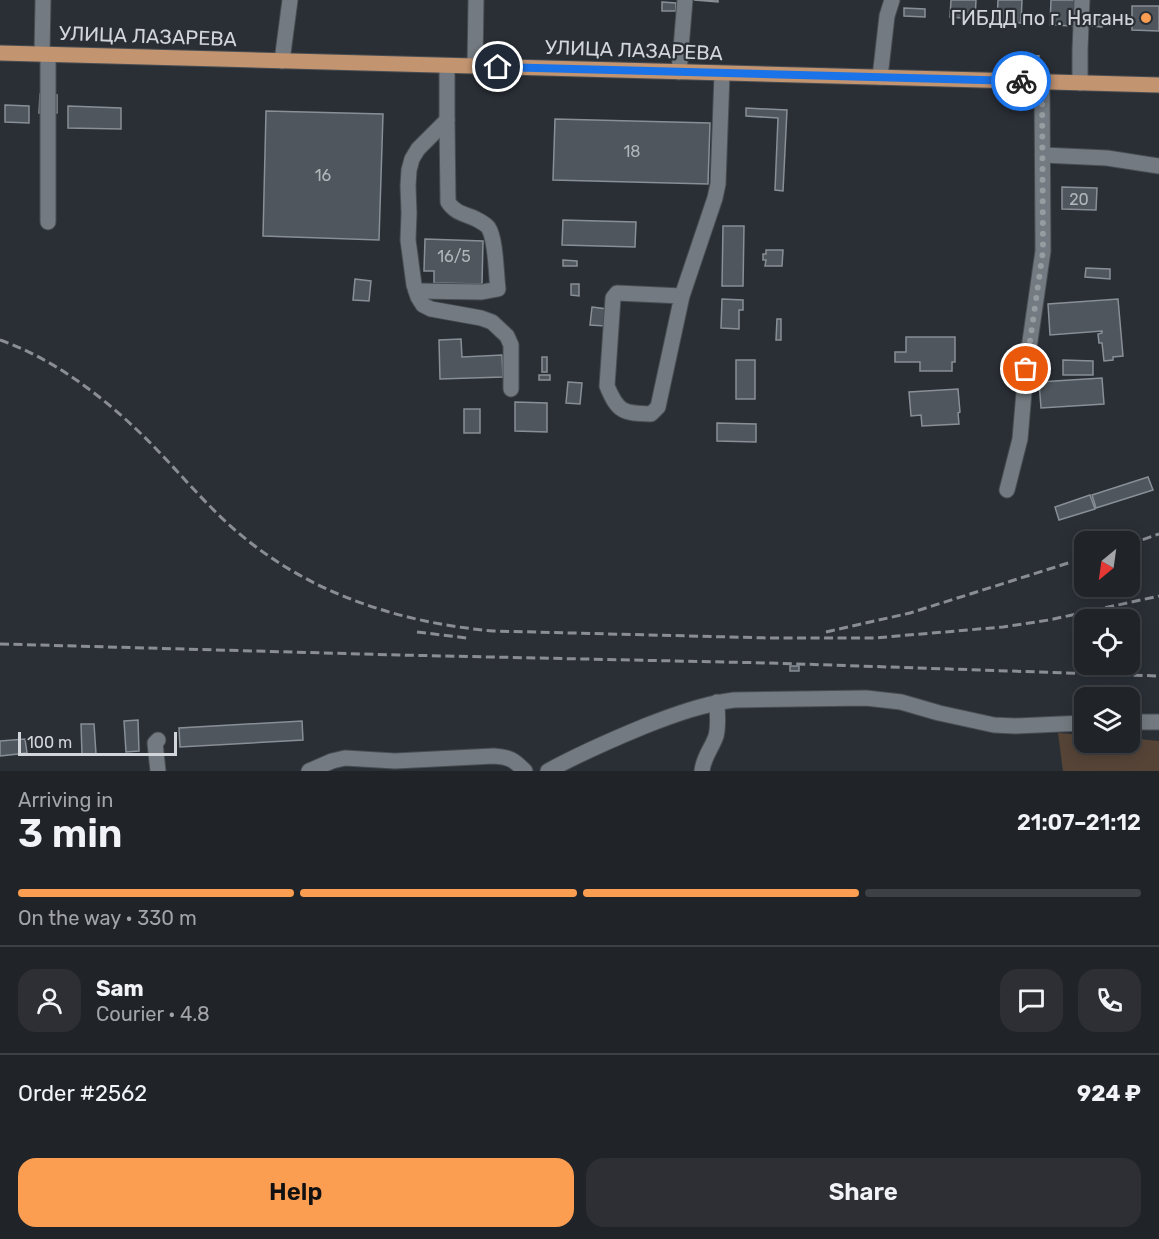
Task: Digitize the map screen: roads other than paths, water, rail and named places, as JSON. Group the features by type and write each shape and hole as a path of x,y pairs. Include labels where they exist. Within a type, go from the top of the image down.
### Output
{"main road":[{"name":"УЛИЦА ЛАЗАРЕВА","path":"0,53 1159,85"}],"street":[{"path":"44,0 48,222"},
{"path":"282,61 290,0"},
{"path":"475,66 476,0"},
{"path":"679,72 685,0"},
{"path":"880,77 887,16 892,0"},
{"path":"1080,83 1082,0"},
{"path":"416,291 482,292 498,289 492,236 489,228 457,211 448,202 447,66"},
{"path":"682,296 617,293 613,298 607,386 619,408 632,413 651,414 658,407 682,296 718,184 722,74"},
{"path":"1007,490 1020,439 1026,369 1043,251 1042,82"},
{"path":"447,120 418,149 409,170 408,240 414,285 423,305 445,313 481,318 492,322 507,336 511,345 511,389"},
{"path":"1043,155 1107,158 1159,166"},
{"path":"548,771 588,750 653,723 717,702 752,699 866,698 902,702 994,725 1074,723"},
{"path":"702,771 705,757 716,736 717,702"},
{"path":"1140,722 1159,722"},
{"path":"158,740 155,743 158,771"},
{"path":"309,771 345,758 395,761 494,756 506,757 515,761 525,771"}],"railway":[{"path":"0,340 37,356 89,389 147,440 225,521 284,566 316,584 349,598 419,620 493,631 770,638 874,638 1003,627 1049,620 1159,596"},
{"path":"1140,541 1159,534"},
{"path":"826,632 910,613 1074,561"},
{"path":"417,632 467,638"},
{"path":"0,644 769,663 1159,676"}],"place":[{"name":"ГИБДД по г. Нягань","path":"1146,18"}]}
